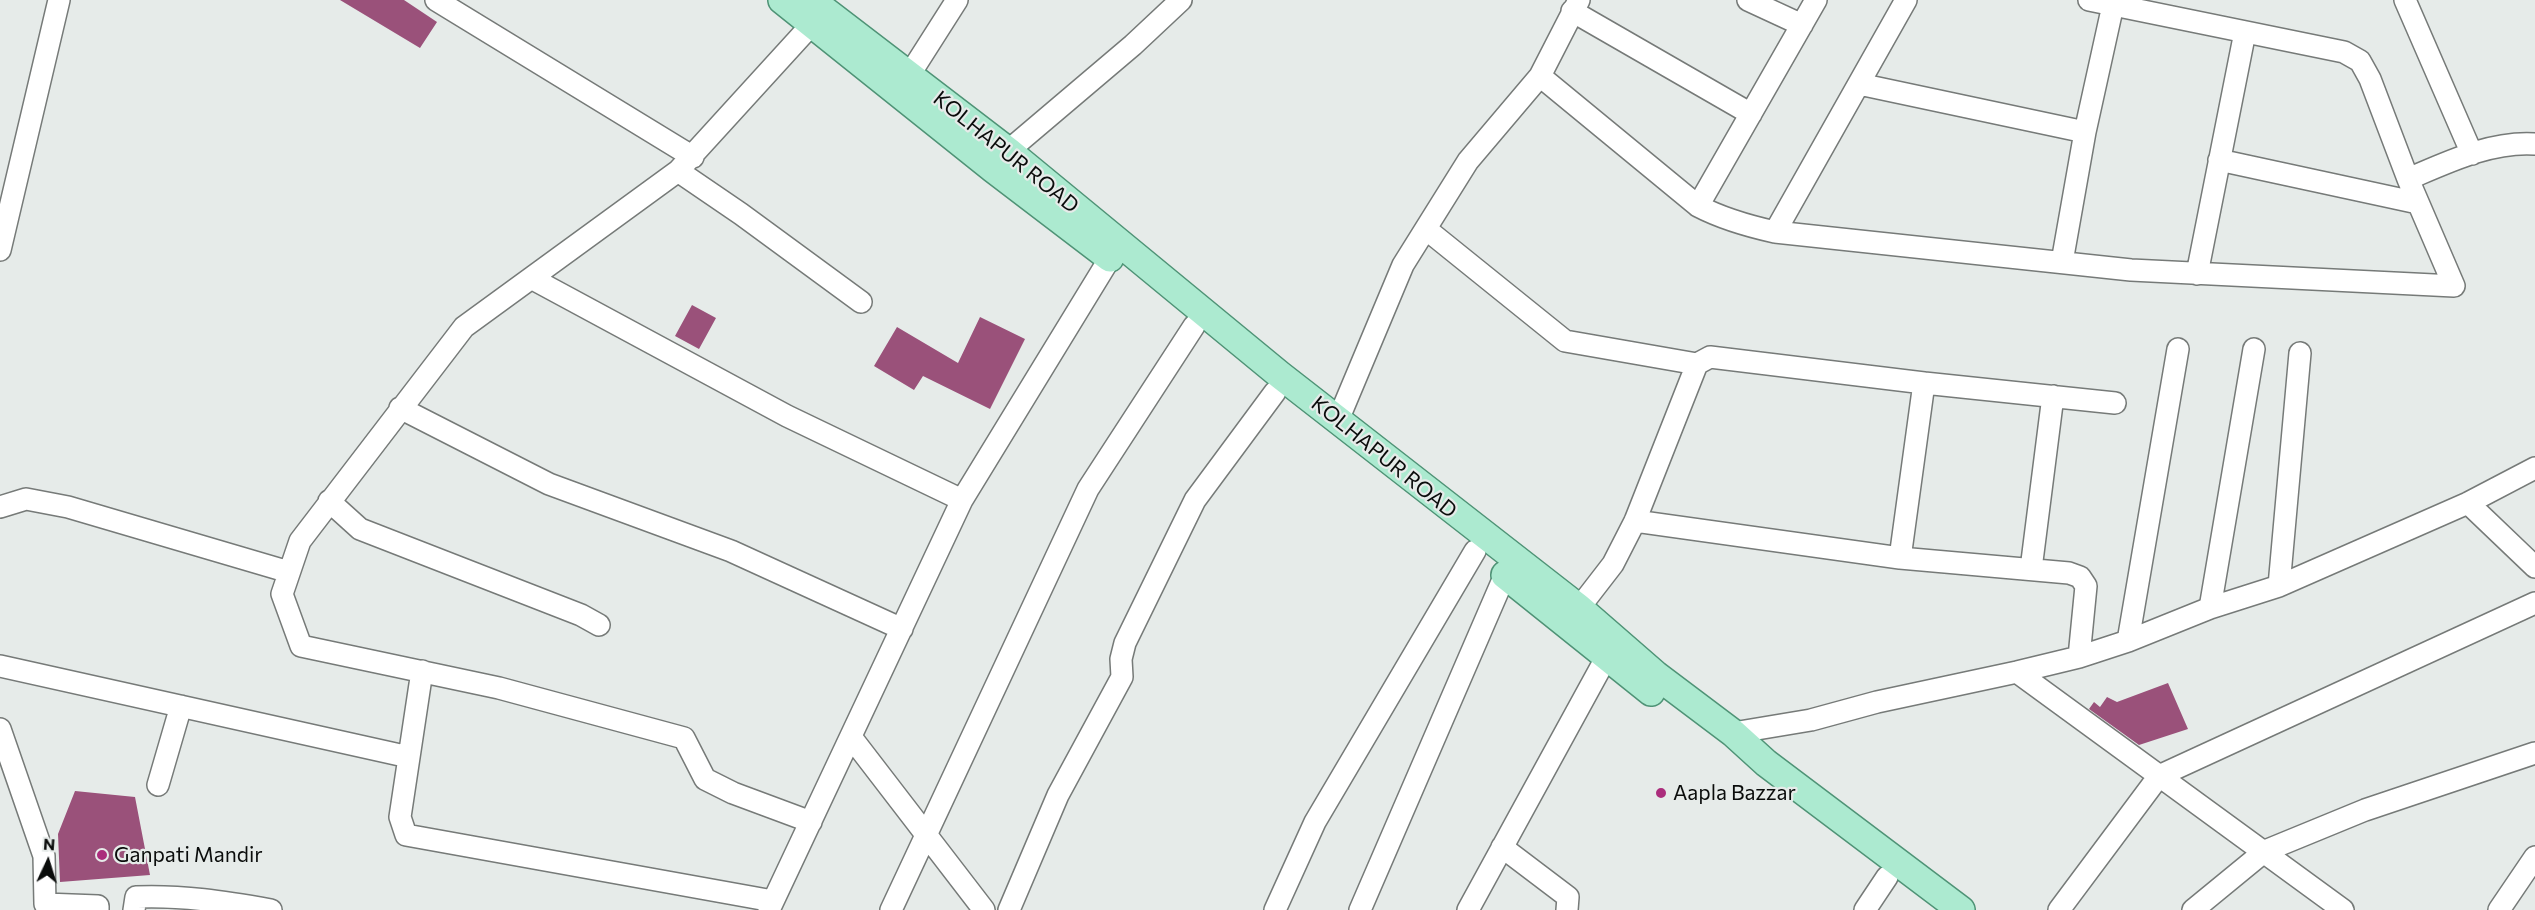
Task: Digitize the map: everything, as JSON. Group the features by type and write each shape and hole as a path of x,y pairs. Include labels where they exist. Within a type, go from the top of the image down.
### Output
{"main road":[{"name":"KOLHAPUR ROAD","path":"782,0 812,11 904,84 992,168 1110,258 1505,575 1575,619 1656,675 1733,733 1766,763 1961,910"},
{"name":"KOLHAPUR ROAD","path":"904,84 1008,151 1338,420 1492,542 1575,619 1606,658 1931,910"}],"street":[{"path":"0,250 59,0"},
{"path":"436,0 685,164 861,302"},
{"path":"904,84 957,0"},
{"path":"1008,151 1133,45 1181,0"},
{"path":"1748,0 1802,25"},
{"path":"1698,206 1816,0"},
{"path":"1775,232 1905,0"},
{"path":"1540,76 1698,206 1722,219 1775,232 2197,274 2454,286 2408,179 2370,79 2360,61 2344,52 2089,0"},
{"path":"2405,0 2472,154"},
{"path":"2062,262 2085,132 2113,5"},
{"path":"1338,420 1403,265 1468,161 1540,76 1575,6 1751,114"},
{"path":"811,822 741,797 705,779 684,738 500,688 301,646 282,594 300,541 464,327 685,164 812,11"},
{"path":"2197,274 2245,32"},
{"path":"1859,84 2085,132"},
{"path":"2408,179 2499,146 2535,144"},
{"path":"2219,160 2418,203"},
{"path":"1426,228 1565,341 1697,364 1710,357 2115,403"},
{"path":"422,671 400,817 406,835 771,905 962,500 1110,258"},
{"path":"531,278 787,416 962,500"},
{"path":"891,910 1088,489 1194,326"},
{"path":"2128,641 2178,349"},
{"path":"2210,608 2254,349"},
{"path":"2279,586 2300,353"},
{"path":"1575,619 1613,564 1635,521 1697,364"},
{"path":"1900,558 1924,383"},
{"path":"1009,910 1058,795 1122,677 1120,659 1125,643 1195,500 1275,392"},
{"path":"2031,569 2053,396"},
{"path":"400,408 549,484 731,551 902,629"},
{"path":"1733,733 1811,720 1877,702 2079,657 2128,641 2210,608 2279,586 2468,502 2535,468"},
{"path":"0,507 26,500 68,507 289,572"},
{"path":"329,501 360,529 581,615 599,625"},
{"path":"2468,502 2535,567"},
{"path":"1635,521 1900,558 2069,573 2080,577 2086,586 2079,657"},
{"path":"1275,910 1315,822 1475,551"},
{"path":"1360,910 1505,575"},
{"path":"2059,910 2159,776 2535,603"},
{"path":"1468,910 1606,658"},
{"path":"0,666 409,757"},
{"path":"2017,672 2343,910"},
{"path":"158,785 181,706"},
{"path":"0,729 44,856 45,904 98,906 98,910"},
{"path":"851,737 984,910"},
{"path":"2193,910 2265,851 2365,810 2535,753"},
{"path":"1503,847 1568,897 1567,910"},
{"path":"2499,910 2535,857"},
{"path":"1865,910 1887,877"},
{"path":"134,910 136,897 167,896 200,898 271,910"}],"building":[{"path":"340,0 404,0 437,22 420,48"},
{"path":"692,305 716,318 699,349 675,336"},
{"path":"980,317 1025,339 990,409 923,376 914,390 874,366 897,327 958,363"},
{"path":"2168,683 2188,729 2139,745 2089,709 2094,702 2100,707 2107,697 2117,702"},
{"name":"Ganpati Mandir","path":"75,791 135,797 150,875 60,882 58,834"}],"place":[{"name":"Aapla Bazzar","path":"1661,793"},
{"name":"Ganpati Mandir","path":"102,855"}]}
